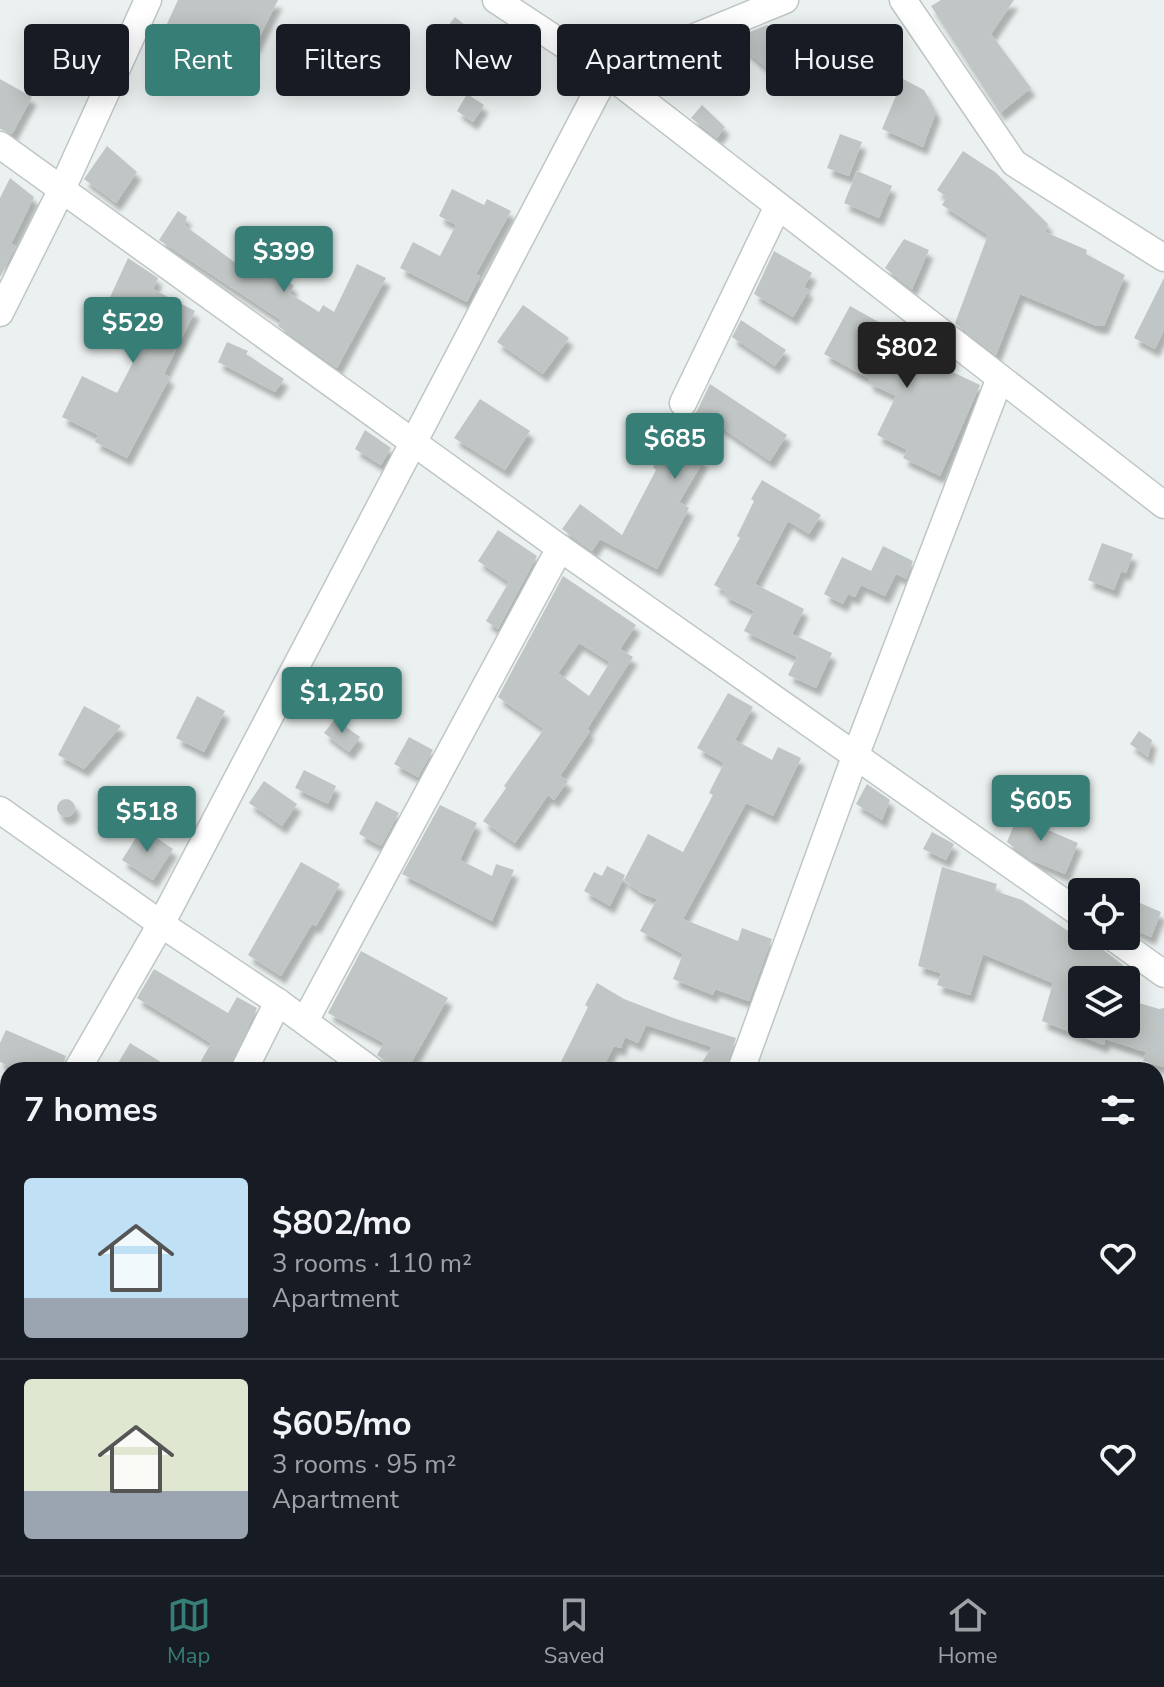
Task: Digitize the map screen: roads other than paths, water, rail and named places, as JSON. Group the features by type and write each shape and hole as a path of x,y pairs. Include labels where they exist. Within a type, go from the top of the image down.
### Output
{"street":[{"path":"0,313 62,189 148,0"},
{"path":"496,0 557,40"},
{"path":"726,24 785,0"},
{"path":"903,0 1014,163 1164,258"},
{"path":"82,1062 161,924 595,96"},
{"path":"637,96 1164,505"},
{"path":"0,145 560,548 1068,905"},
{"path":"683,403 778,206"},
{"path":"744,1062 856,754 1000,378"},
{"path":"305,1021 560,548"},
{"path":"0,810 360,1062"},
{"path":"1131,950 1164,974"},
{"path":"248,1062 278,1002"}]}
